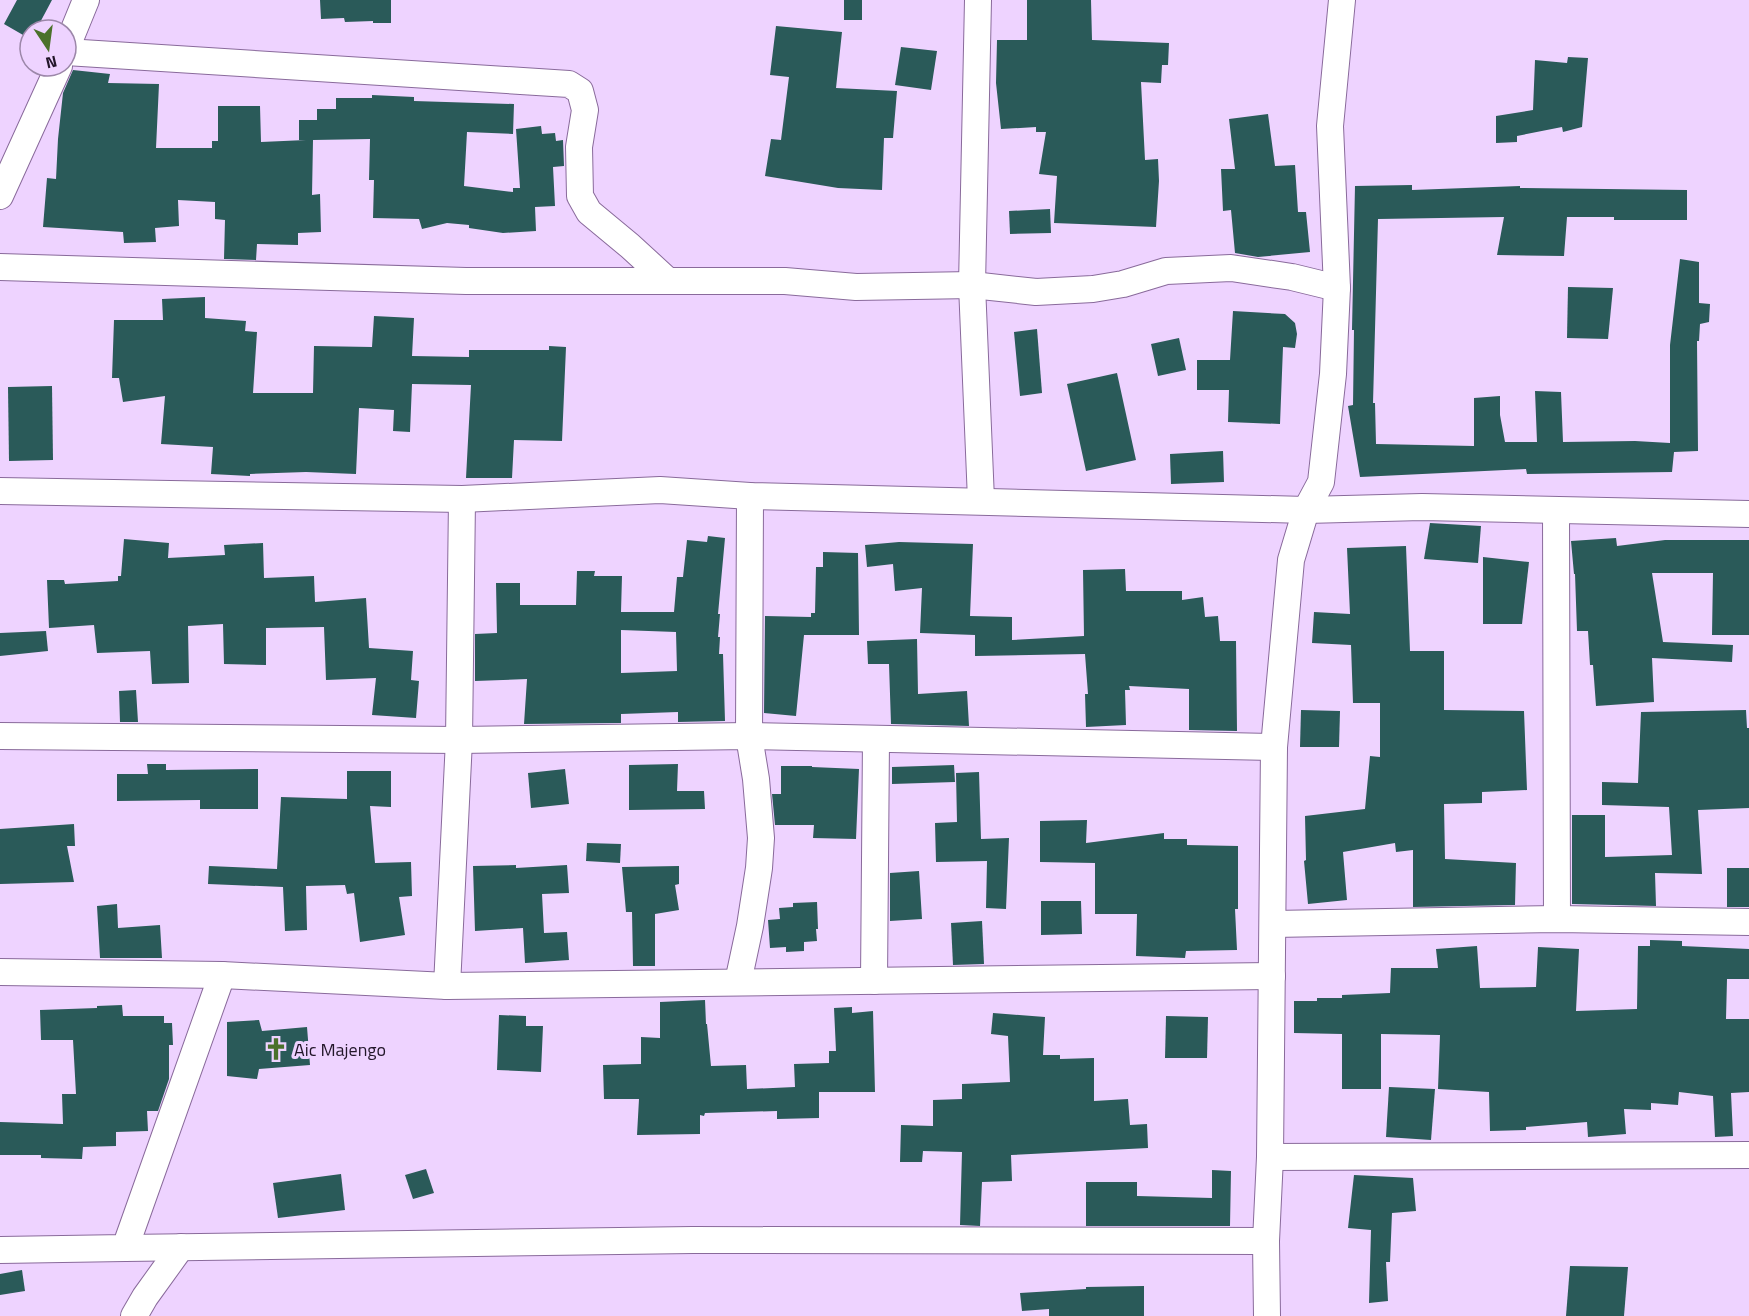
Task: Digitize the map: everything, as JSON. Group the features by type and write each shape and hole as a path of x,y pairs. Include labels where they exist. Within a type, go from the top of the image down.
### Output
{"street":[{"path":"78,20 86,0"},
{"path":"978,0 972,285 981,500"},
{"path":"1268,1316 1266,1241 1270,1157 1274,747 1291,560 1306,510 1321,482 1333,374 1337,288 1330,126 1342,0"},
{"path":"78,52 569,84 580,91 585,110 579,147 580,196 589,212 667,280"},
{"path":"0,196 53,78"},
{"path":"0,267 466,281 785,281 856,287 972,285 1036,292 1094,289 1123,284 1166,271 1231,268 1292,277 1337,288"},
{"path":"0,491 462,499 660,490 750,496 981,500 1306,510 1422,507 1749,514"},
{"path":"738,982 750,926 761,838 756,779 749,736 750,496"},
{"path":"447,986 459,740 462,499"},
{"path":"1556,510 1557,919"},
{"path":"0,736 459,740 749,736 1274,747"},
{"path":"874,981 876,739"},
{"path":"1273,924 1557,919 1749,922"},
{"path":"0,972 222,975 447,986 1272,976"},
{"path":"125,1248 222,975"},
{"path":"1270,1157 1749,1155"},
{"path":"0,1250 693,1240 1266,1241"},
{"path":"134,1316 181,1247"}],"building":[{"path":"17,0 52,0 42,18 18,18 18,32 4,24"},
{"path":"320,0 391,0 391,23 345,22 344,18 321,19"},
{"path":"844,0 862,0 862,20 844,20"},
{"path":"1027,0 1091,0 1092,40 1169,43 1168,65 1162,65 1161,83 1141,82 1145,160 1158,159 1156,227 1054,223 1057,176 1039,174 1046,132 1036,132 1036,127 1001,129 996,83 997,40 1027,40"},
{"path":"776,26 842,32 836,88 897,91 893,138 884,138 882,190 838,188 765,176 771,139 781,140 789,77 770,75"},
{"path":"901,47 937,51 931,90 895,85"},
{"path":"1568,57 1588,58 1582,127 1563,132 1562,127 1517,136 1517,142 1496,143 1496,116 1533,110 1535,60 1567,63"},
{"path":"78,71 110,74 108,83 159,84 156,148 212,148 212,141 218,141 218,106 260,106 261,142 306,140 299,140 299,120 317,120 317,109 336,109 336,98 372,98 372,95 414,97 414,101 514,104 513,134 467,132 464,186 513,192 513,188 520,188 516,129 541,126 542,134 555,133 556,141 563,140 564,166 553,167 555,206 535,207 536,231 503,233 469,228 469,225 447,223 422,229 419,219 373,218 374,180 369,180 370,139 313,140 312,195 320,194 321,232 298,233 298,245 257,244 256,260 224,259 225,220 215,219 215,202 178,200 179,226 155,228 156,242 124,243 123,232 43,227 47,178 56,179 63,93 70,78 78,78"},
{"path":"1268,114 1275,166 1295,165 1298,212 1306,212 1310,252 1258,257 1235,253 1231,210 1223,211 1221,169 1235,169 1229,119"},
{"path":"1412,185 1412,190 1520,186 1520,188 1687,190 1687,220 1614,220 1614,217 1567,217 1564,256 1497,255 1504,217 1378,219 1373,403 1375,403 1376,444 1474,446 1474,398 1500,396 1500,415 1505,442 1537,442 1535,391 1561,392 1563,442 1670,443 1670,345 1680,259 1699,262 1699,303 1710,304 1709,322 1700,324 1699,341 1697,341 1698,451 1674,452 1672,472 1527,474 1526,469 1360,477 1348,406 1353,405 1355,186"},
{"path":"1050,209 1051,233 1010,234 1009,211"},
{"path":"1568,287 1613,288 1608,339 1567,338"},
{"path":"205,297 205,318 246,321 245,331 257,332 253,393 313,393 314,346 372,347 374,316 414,318 412,356 469,357 469,350 549,350 549,346 566,347 562,441 514,440 512,478 466,478 471,385 412,384 410,432 393,431 394,410 359,408 356,474 306,472 250,474 250,476 211,474 213,447 161,444 165,396 123,402 119,378 112,378 114,320 163,320 162,299"},
{"path":"1233,311 1285,314 1295,323 1297,334 1295,348 1283,347 1280,424 1228,422 1229,390 1197,390 1197,360 1230,360"},
{"path":"1037,329 1042,393 1020,396 1014,332"},
{"path":"1179,338 1186,370 1158,376 1151,344"},
{"path":"1117,373 1136,460 1086,471 1067,384"},
{"path":"52,386 53,460 9,461 8,387"},
{"path":"1223,451 1224,482 1171,484 1170,454"},
{"path":"1430,523 1481,526 1478,563 1424,559"},
{"path":"708,536 725,538 718,637 720,637 719,654 723,654 725,721 678,722 678,712 621,714 621,723 524,724 527,679 475,681 475,634 497,633 496,583 520,583 520,605 576,605 577,571 595,571 594,576 622,576 621,612 674,612 677,577 683,577 687,540 707,542","holes":["621,630 676,632 677,671 621,673"]},
{"path":"1616,538 1617,546 1665,540 1749,540 1749,635 1712,635 1713,573 1652,573 1663,642 1733,645 1732,662 1652,658 1654,702 1596,706 1588,631 1577,631 1571,541"},
{"path":"124,539 169,543 168,558 225,555 224,545 263,543 264,578 314,576 315,602 366,598 369,648 413,651 411,680 419,681 416,718 372,715 376,678 326,680 324,627 266,628 266,665 224,664 223,624 188,626 189,683 152,684 150,651 97,653 94,625 49,628 47,580 64,580 65,584 118,581 118,576 121,576"},
{"path":"899,542 973,544 970,616 1012,617 1012,640 1084,636 1083,570 1125,569 1126,591 1182,591 1182,600 1203,597 1205,617 1218,616 1220,641 1236,641 1237,731 1189,730 1189,689 1129,686 1130,690 1125,690 1126,725 1086,727 1085,694 1088,694 1085,654 975,656 975,635 920,633 922,588 895,591 893,564 867,567 865,545"},
{"path":"1406,546 1410,651 1444,651 1444,710 1524,711 1527,790 1482,792 1482,803 1444,804 1445,859 1516,863 1515,905 1413,907 1413,850 1396,852 1395,843 1343,852 1347,900 1308,904 1304,861 1306,860 1305,816 1365,809 1370,756 1380,757 1380,703 1353,703 1351,645 1312,643 1314,612 1350,614 1347,548"},
{"path":"823,552 858,553 859,635 804,635 796,716 764,713 765,616 811,617 811,613 815,613 816,567 823,567"},
{"path":"1483,557 1529,562 1522,624 1483,624"},
{"path":"46,631 48,651 0,656 0,633"},
{"path":"917,639 918,694 967,691 969,726 891,724 889,664 868,664 867,641"},
{"path":"136,690 138,722 120,722 119,691"},
{"path":"1301,710 1340,711 1339,747 1300,747"},
{"path":"1746,710 1747,728 1749,728 1749,808 1698,810 1702,874 1655,873 1656,906 1572,904 1572,815 1605,815 1605,857 1672,855 1669,807 1602,805 1602,782 1638,783 1641,712"},
{"path":"147,764 166,764 166,770 258,769 258,809 200,809 200,800 117,801 117,774 148,774"},
{"path":"678,764 677,791 704,791 705,809 629,810 629,765"},
{"path":"954,765 955,782 892,784 892,767"},
{"path":"781,766 859,769 856,839 813,838 814,825 775,825 772,794 781,794"},
{"path":"565,769 569,804 531,808 528,773"},
{"path":"347,771 391,771 391,807 370,806 375,863 411,862 412,896 399,897 405,935 360,942 354,893 347,894 345,885 306,886 307,930 285,931 283,887 208,884 209,866 277,869 281,797 347,799"},
{"path":"979,772 981,839 1009,838 1006,909 986,908 987,861 936,862 935,823 957,822 956,773"},
{"path":"1087,820 1086,843 1164,833 1164,839 1187,839 1187,845 1238,846 1238,909 1235,909 1237,950 1186,951 1185,958 1136,956 1137,914 1095,914 1095,863 1040,862 1040,821"},
{"path":"74,824 75,846 67,846 74,882 0,884 0,829"},
{"path":"587,843 621,844 620,863 586,861"},
{"path":"516,865 516,868 567,865 569,893 542,894 544,933 567,932 569,960 525,963 523,928 475,931 473,866"},
{"path":"679,866 679,884 675,885 679,910 655,914 655,966 633,966 632,912 626,912 622,867"},
{"path":"1727,868 1749,868 1749,907 1727,907"},
{"path":"919,871 922,919 890,921 890,873"},
{"path":"1041,901 1081,901 1082,934 1041,935"},
{"path":"817,902 817,941 804,942 804,951 786,952 786,947 770,948 768,920 780,919 779,908 793,907 793,903"},
{"path":"117,904 118,928 160,925 162,958 100,958 97,906"},
{"path":"982,921 984,964 953,965 951,923"},
{"path":"1650,940 1682,941 1682,946 1749,949 1749,979 1727,979 1726,1019 1749,1019 1749,1092 1731,1093 1733,1136 1715,1137 1713,1096 1679,1092 1678,1105 1651,1103 1651,1110 1624,1109 1626,1134 1588,1137 1587,1122 1526,1127 1526,1130 1490,1131 1489,1092 1438,1089 1440,1035 1381,1034 1381,1089 1342,1089 1342,1034 1294,1033 1294,1001 1342,998 1342,995 1390,993 1391,968 1438,968 1436,949 1477,946 1480,988 1536,987 1538,947 1579,949 1576,1011 1637,1009 1638,946 1650,946"},
{"path":"705,1000 711,1066 746,1065 747,1089 795,1087 794,1064 829,1063 829,1051 836,1051 834,1008 852,1007 852,1013 873,1011 875,1092 819,1092 819,1118 777,1119 777,1111 705,1113 704,1116 700,1115 700,1134 637,1135 639,1099 604,1099 603,1065 641,1064 641,1037 660,1038 660,1002"},
{"path":"122,1005 123,1016 164,1016 164,1023 172,1023 173,1045 169,1045 169,1079 158,1111 147,1111 148,1131 116,1132 116,1146 83,1147 82,1159 41,1158 41,1155 0,1155 0,1122 63,1124 62,1094 76,1094 73,1040 41,1040 40,1010"},
{"path":"993,1013 1045,1017 1043,1055 1060,1055 1060,1059 1094,1058 1094,1101 1128,1099 1130,1125 1147,1124 1148,1148 1011,1155 1012,1181 982,1182 980,1226 960,1225 962,1152 923,1151 922,1162 900,1162 901,1125 933,1126 933,1100 962,1099 962,1084 1010,1082 1008,1036 991,1034"},
{"path":"499,1015 526,1016 526,1026 543,1026 541,1072 497,1070"},
{"path":"1166,1016 1208,1017 1207,1058 1165,1058"},
{"path":"259,1020 262,1031 307,1027 310,1065 259,1069 257,1079 227,1076 227,1022"},
{"path":"1389,1087 1435,1089 1431,1140 1386,1137"},
{"path":"426,1169 434,1193 413,1199 405,1175"},
{"path":"1212,1170 1231,1171 1230,1226 1086,1226 1086,1182 1137,1182 1137,1196 1212,1198"},
{"path":"341,1174 345,1210 278,1218 273,1183"},
{"path":"1354,1175 1413,1178 1416,1211 1392,1213 1390,1262 1386,1262 1388,1301 1369,1303 1371,1230 1348,1228"},
{"path":"1570,1266 1628,1267 1624,1316 1566,1316"},
{"path":"22,1270 25,1291 0,1295 0,1274"},
{"path":"1144,1286 1144,1316 1049,1316 1049,1309 1022,1311 1020,1293 1086,1289 1086,1287"}],"place":[{"name":"Aic Majengo","path":"276,1049"}]}
